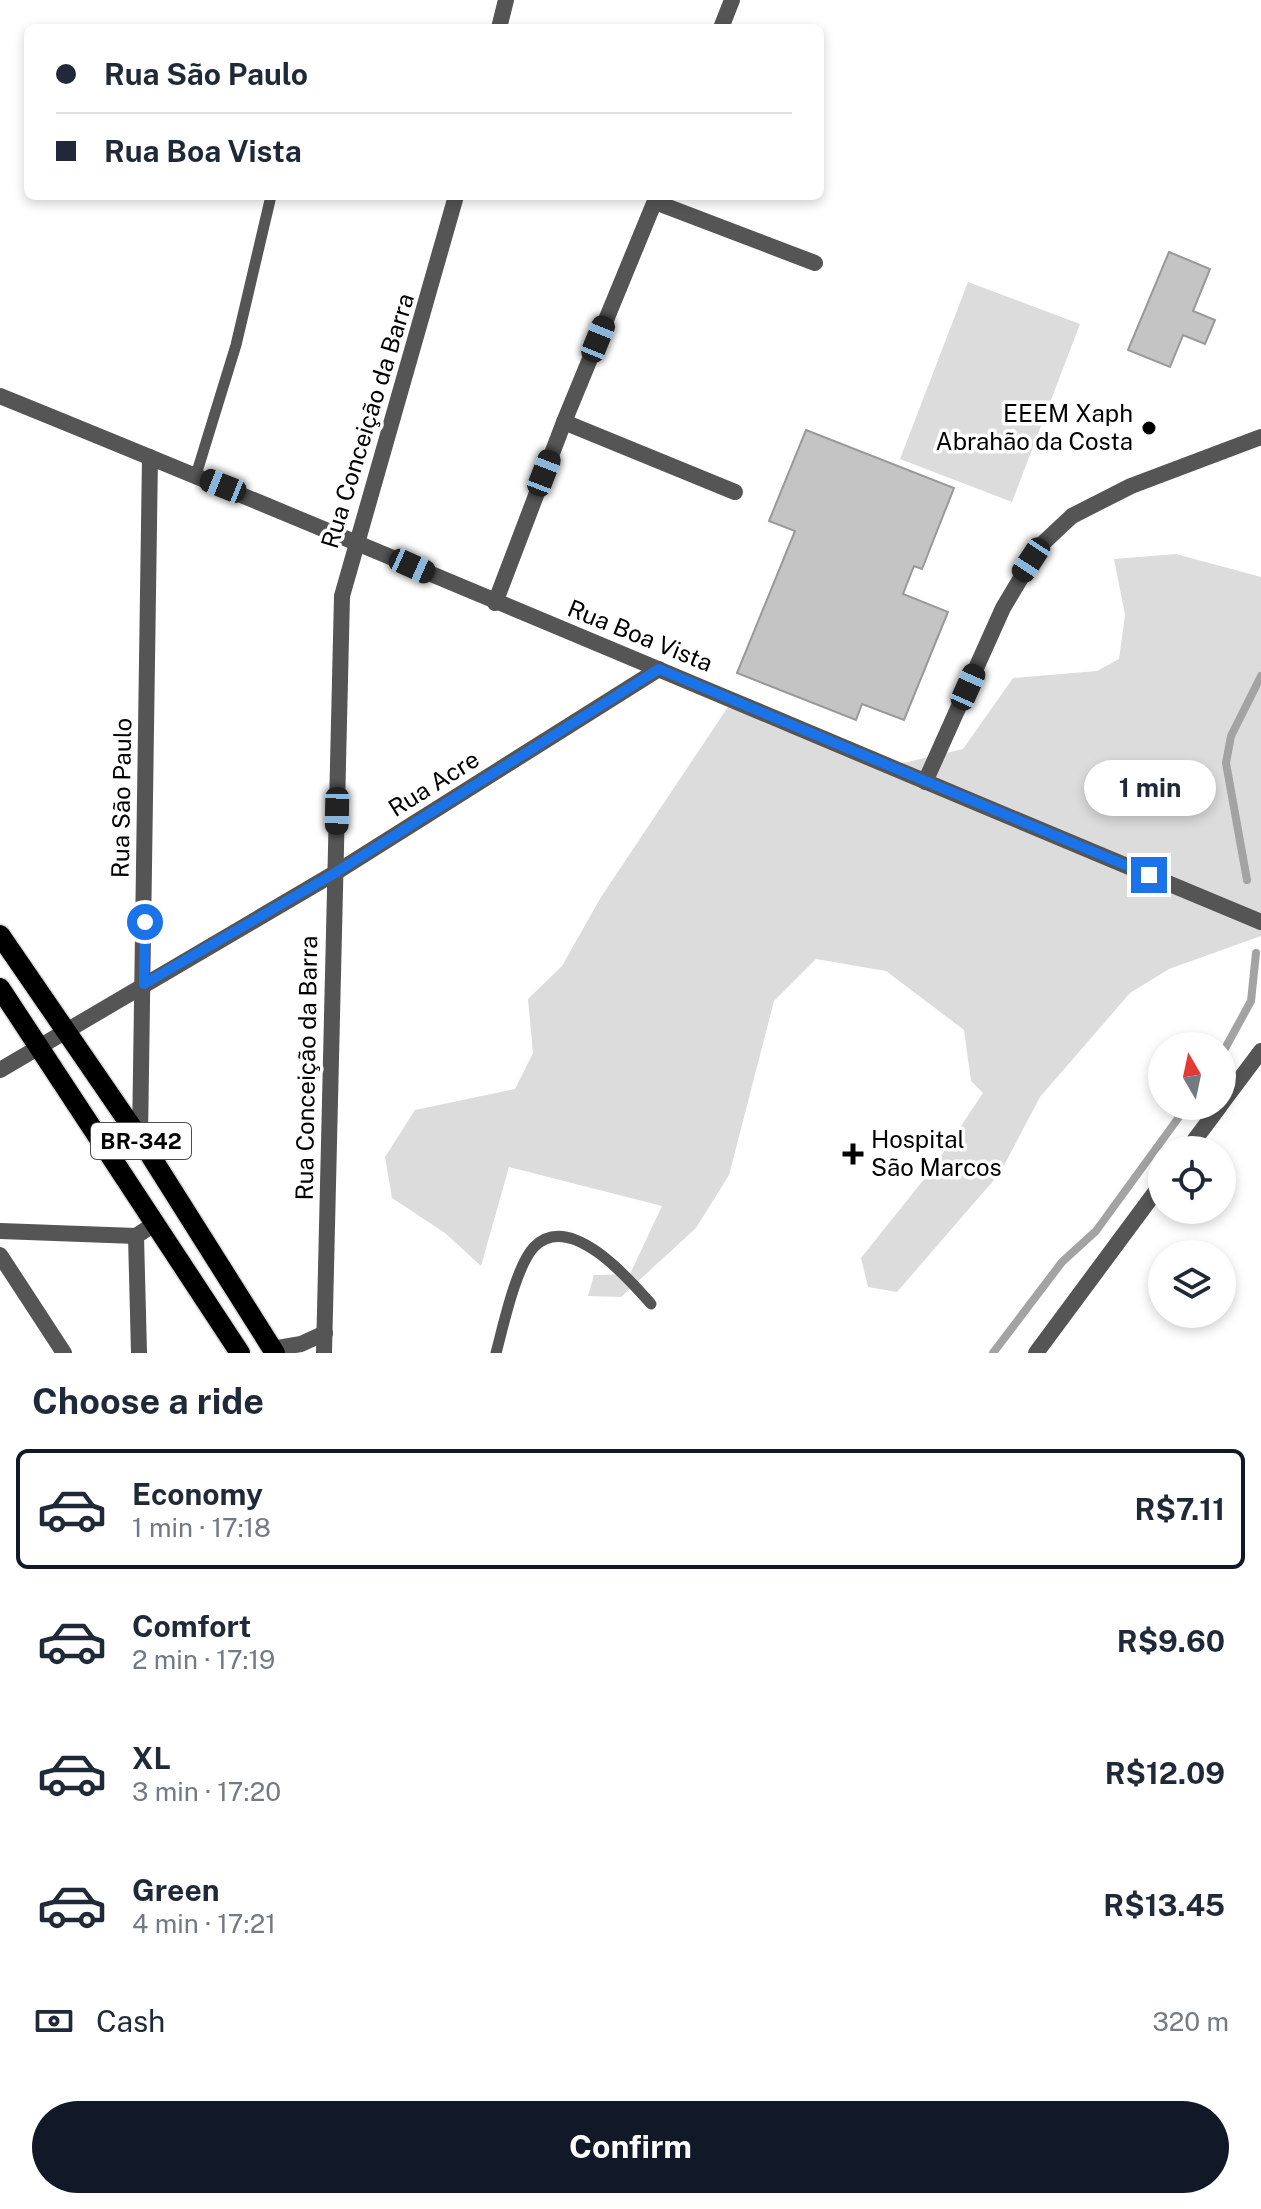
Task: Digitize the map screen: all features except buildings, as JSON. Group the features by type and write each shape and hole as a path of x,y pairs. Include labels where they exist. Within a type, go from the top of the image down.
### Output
{"main road":[{"name":"BR-342","path":"0,935 140,1139 274,1351"},
{"name":"BR-342","path":"0,988 240,1353"}],"street":[{"path":"500,24 506,0"},
{"path":"723,24 732,0"},
{"name":"Rua Conceição da Barra","path":"324,1353 342,596 431,294 455,200"},
{"path":"495,603 564,422 656,200"},
{"path":"658,200 815,263"},
{"name":"Rua Boa Vista","path":"0,396 356,541 495,603 1261,922"},
{"path":"564,422 735,492"},
{"path":"925,782 1003,608 1040,546 1072,516 1119,492 1261,437"},
{"name":"Rua São Paulo","path":"140,1139 150,457"},
{"name":"Rua Acre","path":"39,1048 335,873 659,669"},
{"path":"0,1070 39,1048"},
{"path":"1236,1084 1261,1051"},
{"path":"1036,1353 1148,1202"},
{"path":"0,1231 136,1236 156,1223"},
{"path":"136,1236 139,1353"},
{"path":"0,1255 64,1353"},
{"path":"274,1351 325,1333"}],"lane":[{"path":"196,475 236,345 270,200"},
{"path":"496,1353 520,1274 531,1249 541,1241 568,1239 611,1260 651,1304"}],"shaded area":[{"path":"968,282 1080,324 1012,502 900,459"},
{"path":"1176,554 1261,577 1261,936 1169,969 1130,993 1040,1097 1000,1173 897,1292 868,1287 861,1258 933,1168 983,1093 971,1081 964,1030 886,971 816,959 774,1001 729,1175 696,1228 621,1297 588,1296 594,1275 630,1274 662,1206 509,1167 481,1266 445,1233 392,1198 385,1157 415,1110 515,1089 533,1053 528,999 562,966 601,897 734,698 899,764 963,749 1013,678 1097,671 1119,659 1125,615 1114,559"}],"waterway":[{"path":"1247,880 1226,763 1231,736 1261,676"},
{"path":"1234,1032 1251,1001 1256,953"},
{"path":"993,1353 1062,1262 1096,1231 1177,1120"}],"place":[{"name":"EEEM Xaph Abrahão da Costa","path":"1149,428"},
{"name":"Hospital São Marcos","path":"853,1154"}],"route":[{"path":"145,922 144,984 335,873 659,669 1149,875"}]}
